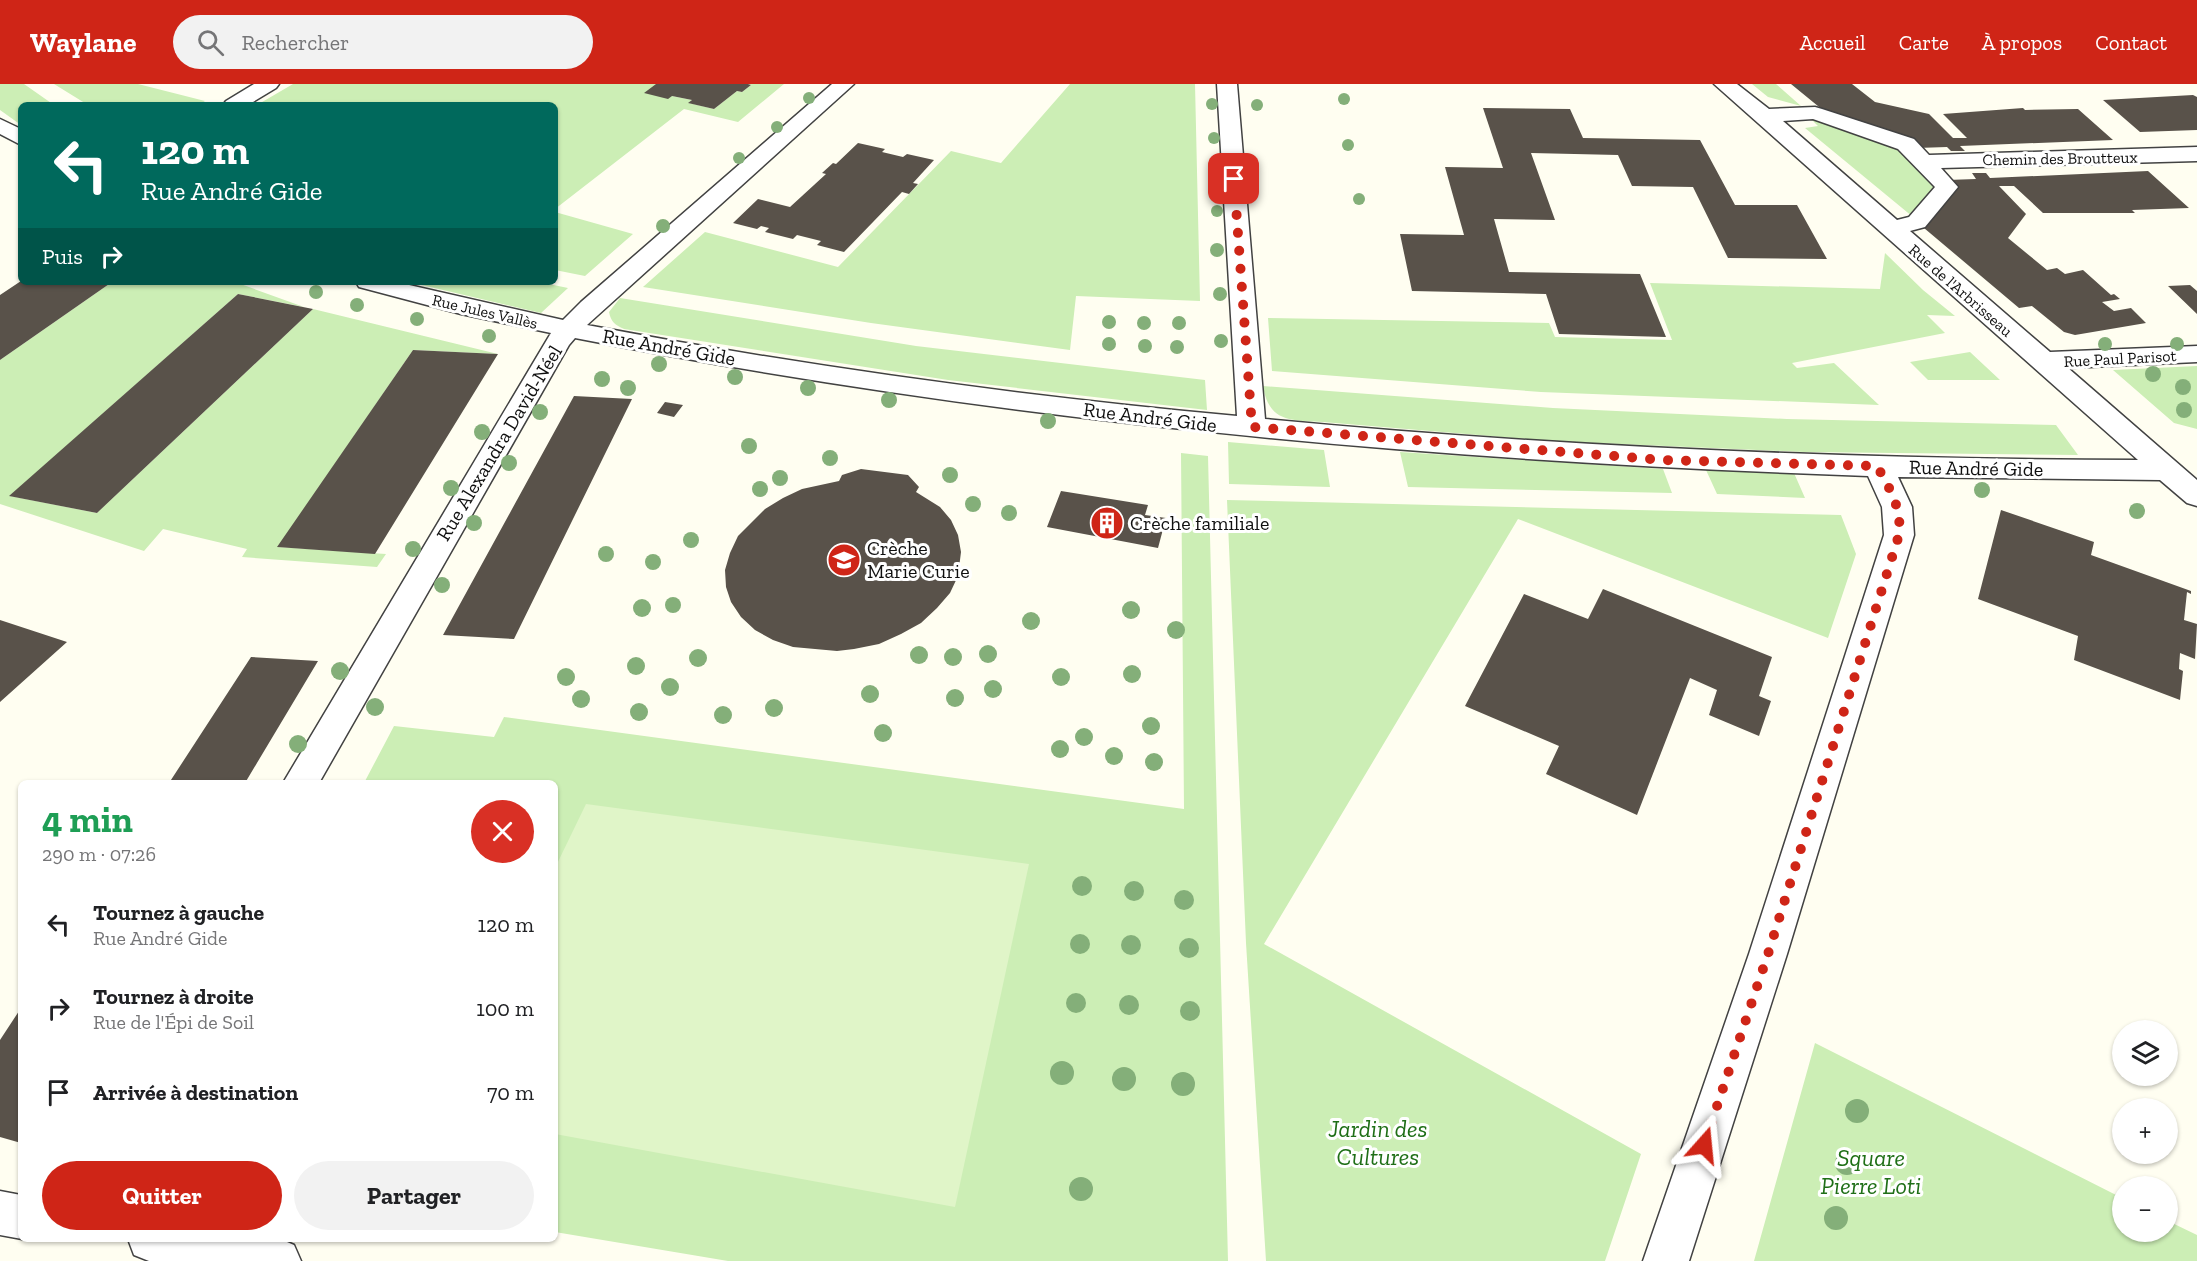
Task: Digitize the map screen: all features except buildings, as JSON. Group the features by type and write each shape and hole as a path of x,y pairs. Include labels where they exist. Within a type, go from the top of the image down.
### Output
{"street":[{"path":"237,102 269,84"},
{"name":"Rue Alexandra David-Néel","path":"303,780 544,362 567,330 611,288 844,84"},
{"path":"1227,84 1252,427"},
{"name":"Rue de l'Arbrisseau","path":"1724,84 2170,470 2197,496"},
{"path":"1764,117 1815,113 1906,144 1947,187 1917,222 1890,229"},
{"path":"0,125 18,136"},
{"name":"Chemin des Broutteux","path":"1923,162 2197,154"},
{"name":"Rue Jules Vallès","path":"380,285 567,330"},
{"name":"Rue André Gide","path":"567,330 935,392 1252,427 1663,460 2170,470"},
{"name":"Rue Paul Parisot","path":"2043,361 2197,354"},
{"path":"1666,1261 1768,954 1899,535 1899,510 1893,493 1877,466"},
{"path":"0,1213 18,1216"},
{"path":"167,1242 278,1261"}],"green space":[{"path":"0,84 24,84 50,102 18,102 18,123 0,110"},
{"path":"54,84 138,84 205,101 204,102 83,102"},
{"path":"293,84 656,84 672,96 692,100 689,103 714,109 737,91 742,92 751,85 748,84 784,84 738,122 684,109 558,207 558,102 262,102"},
{"path":"1070,84 1195,84 1200,301 1076,296 1070,350 871,323 643,287 705,232 838,267 951,151 1001,163"},
{"path":"1752,84 1776,84 1801,106 1768,97"},
{"path":"1809,117 1899,144 1939,185 1913,217 1805,128 1818,126"},
{"path":"558,213 633,234 585,276 558,271"},
{"path":"1885,253 1923,290 1955,316 1927,315 1945,333 1792,363 1797,368 1834,363 1879,405 1541,392 1272,371 1268,318 1549,323 1555,337 1672,340 1650,283 1880,289"},
{"path":"108,285 243,285 304,307 238,294 10,496 97,513 313,309 498,354 413,350 278,547 386,554 377,567 242,557 247,549 163,529 144,551 0,504 0,360"},
{"path":"422,285 554,285 568,288 541,313"},
{"path":"620,298 916,346 1205,380 1207,410 948,380 624,329 614,323 609,312"},
{"path":"1970,352 2000,380 1928,380 1910,362"},
{"path":"2197,366 2197,429 2174,423 2113,370"},
{"path":"1263,386 1553,408 1787,419 2056,425 2078,455 1804,452 1551,441 1301,421 1276,413 1266,398"},
{"path":"1228,442 1324,450 1330,487 1229,484"},
{"path":"1400,452 1663,469 1672,493 1408,487"},
{"path":"1181,453 1208,456 1228,1261 728,1261 558,1233 558,780 366,780 394,726 494,737 504,717 1184,809"},
{"path":"1706,470 1794,473 1805,498 1717,494"},
{"name":"Jardin des Cultures","path":"1227,500 1841,515 1856,554 1828,638 1518,519 1264,944 1641,1154 1605,1261 1266,1261 1246,943"},
{"path":"586,804 1029,864 955,1207 558,1135 558,862"},
{"name":"Square Pierre Loti","path":"1815,1043 2112,1193 2112,1242 2178,1242 2178,1226 2197,1235 2197,1261 1754,1261"}],"place":[{"name":"Crèche familiale","path":"1107,523"},
{"name":"Crèche Marie Curie","path":"844,560"}],"route":[{"path":"1234,179 1252,427 1663,460 1877,466 1893,493 1899,510 1899,535 1768,954 1704,1145"}]}
